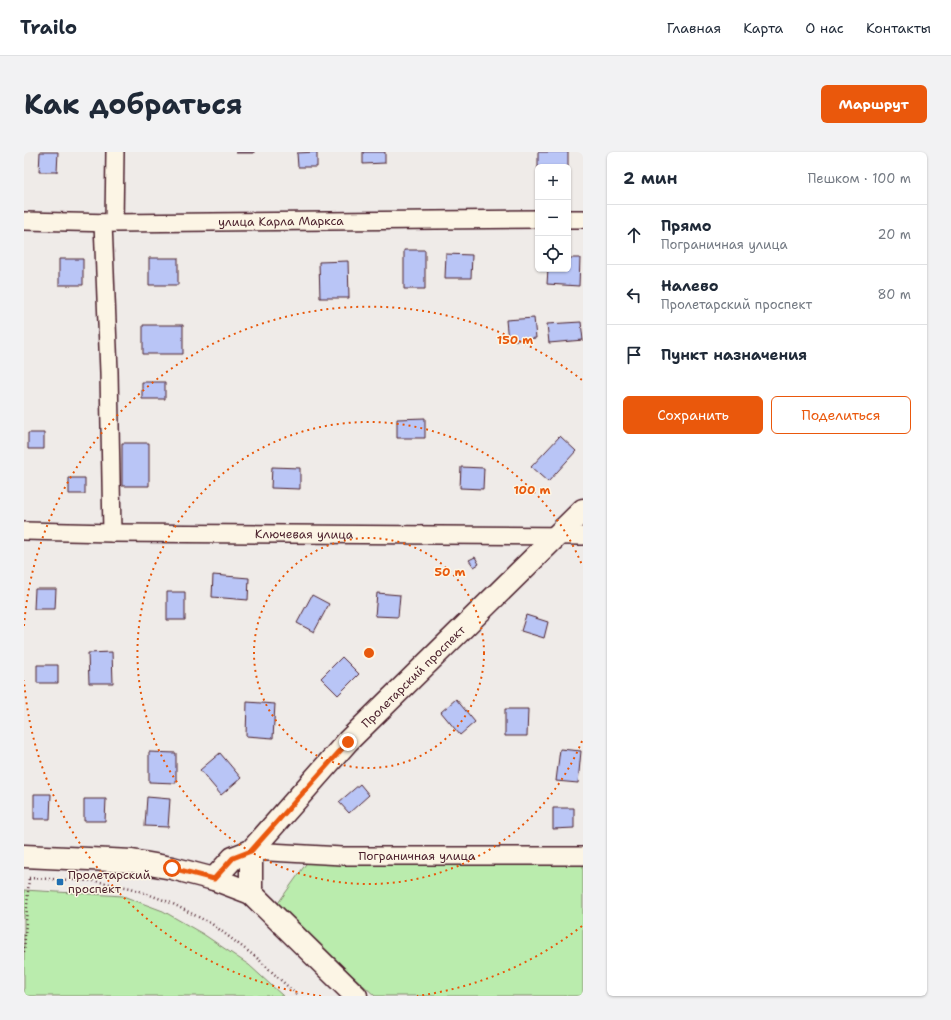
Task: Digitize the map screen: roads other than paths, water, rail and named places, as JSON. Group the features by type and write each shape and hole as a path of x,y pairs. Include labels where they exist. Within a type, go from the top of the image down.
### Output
{"street":[{"path":"112,533 108,223 115,152"},
{"name":"улица Карла Маркса","path":"24,221 108,223 535,219"},
{"path":"571,219 583,219"},
{"name":"Пролетарский проспект","path":"214,879 233,858 251,851 348,742 583,510"},
{"name":"Ключевая улица","path":"24,531 112,533 583,536"},
{"path":"251,851 251,893"},
{"name":"Пограничная улица","path":"251,851 342,856 583,856"},
{"path":"27,856 132,861 172,868 214,879 251,893 356,996"}],"place":[{"name":"Пролетарский проспект","path":"60,882"}]}
